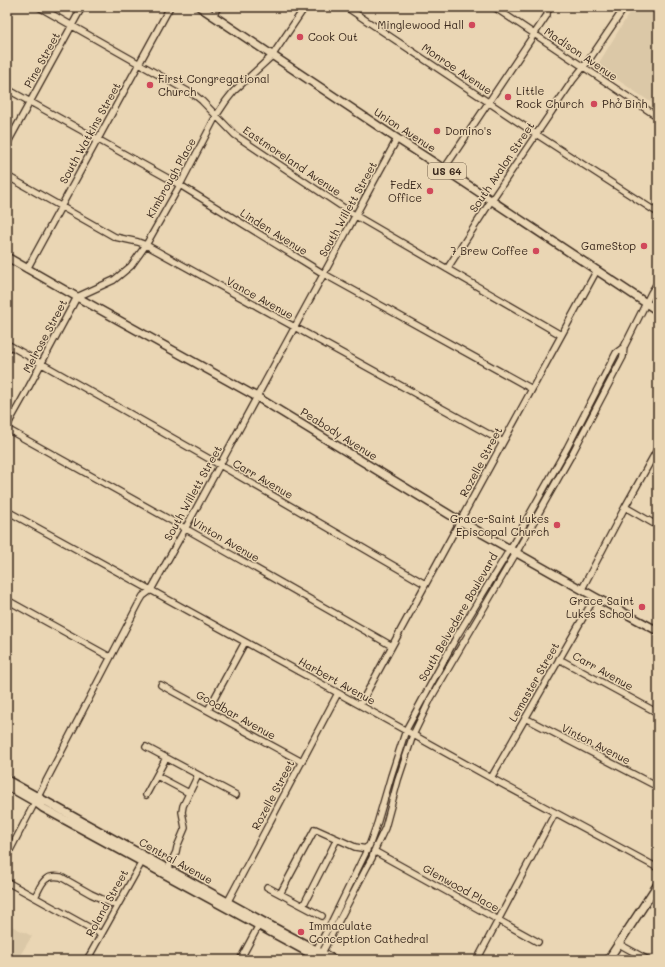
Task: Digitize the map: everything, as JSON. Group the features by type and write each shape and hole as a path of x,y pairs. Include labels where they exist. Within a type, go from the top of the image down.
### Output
{"main road":[{"name":"Union Avenue","path":"200,7 658,311"},
{"name":"Peabody Avenue","path":"7,257 257,397 460,521 658,631"},
{"name":"Central Avenue","path":"7,780 36,799 143,859 319,955 335,960"},
{"name":"Central Avenue","path":"7,786 36,799"},
{"path":"608,960 658,884"}],"street":[{"name":"Eastmoreland Avenue","path":"39,7 196,96 202,100 235,135 356,216 561,335"},
{"name":"Pine Street","path":"7,144 82,7"},
{"name":"South Watkins Street","path":"27,269 170,7"},
{"path":"212,16 218,7"},
{"name":"Kimbrough Place","path":"77,297 114,280 131,266 146,245 180,185 216,116 226,101 234,91 272,56 305,7"},
{"name":"Monroe Avenue","path":"346,7 536,134 658,213"},
{"name":"Madison Avenue","path":"494,7 658,117"},
{"path":"444,169 534,34 547,15 550,14 553,7"},
{"name":"South Avalon Street","path":"447,268 536,134 625,7"},
{"name":"Linden Avenue","path":"7,89 180,185 324,274 532,389"},
{"name":"South Willett Street","path":"7,856 140,601 143,596 151,590 185,529 397,139"},
{"name":"Vance Avenue","path":"7,176 115,237 146,245 502,442"},
{"name":"Rozelle Street","path":"360,705 424,584 597,270"},
{"name":"South Belvedere Boulevard","path":"371,849 385,828 398,780 413,735 432,698 574,452 623,357 624,347 658,282"},
{"name":"Melrose Street","path":"7,426 77,297"},
{"name":"Carr Avenue","path":"7,344 220,465 424,584"},
{"name":"South Belvedere Boulevard","path":"319,955 367,867 377,824 406,730 457,636 510,549 567,448 616,353 624,347"},
{"name":"Vinton Avenue","path":"7,429 392,646"},
{"path":"582,589 658,448"},
{"path":"625,507 658,526"},
{"name":"Harbert Avenue","path":"7,511 491,778 658,868"},
{"name":"Lemaster Street","path":"491,778 595,597"},
{"path":"7,600 110,657"},
{"path":"457,636 465,640"},
{"path":"208,710 245,642"},
{"name":"Carr Avenue","path":"559,659 658,713"},
{"name":"Goodbar Avenue","path":"161,685 302,762"},
{"name":"Rozelle Street","path":"226,904 338,693"},
{"name":"Vinton Avenue","path":"525,718 658,787"},
{"path":"146,747 236,795"},
{"path":"146,795 166,758"},
{"path":"167,872 185,828 182,806 198,775"},
{"path":"157,776 188,793"},
{"path":"477,960 555,813"},
{"name":"Glenwood Place","path":"280,894 315,829 355,847 371,849 538,942"},
{"path":"303,906 337,839"},
{"name":"Roland Street","path":"88,958 143,859"},
{"path":"35,897 43,881 52,876 61,876 91,894 117,906"},
{"path":"7,882 102,934"},
{"path":"267,887 322,916"},
{"path":"240,960 260,923"},
{"path":"619,944 648,960"},
{"path":"88,958 95,960"}],"shaded area":[{"path":"633,7 658,7 658,107 597,66"},
{"path":"7,924 32,936 17,960 7,960"}],"place":[{"name":"Minglewood Hall","path":"472,25"},
{"name":"Cook Out","path":"300,37"},
{"name":"First Congregational Church","path":"150,85"},
{"name":"Little Rock Church","path":"508,97"},
{"name":"Phở Binh","path":"594,104"},
{"name":"Domino's","path":"437,131"},
{"name":"FedEx Office","path":"430,191"},
{"name":"GameStop","path":"644,246"},
{"name":"7 Brew Coffee","path":"536,251"},
{"name":"Grace-Saint Lukes Episcopal Church","path":"557,525"},
{"name":"Grace Saint Lukes School","path":"642,607"},
{"name":"Immaculate Conception Cathedral","path":"301,932"}]}
